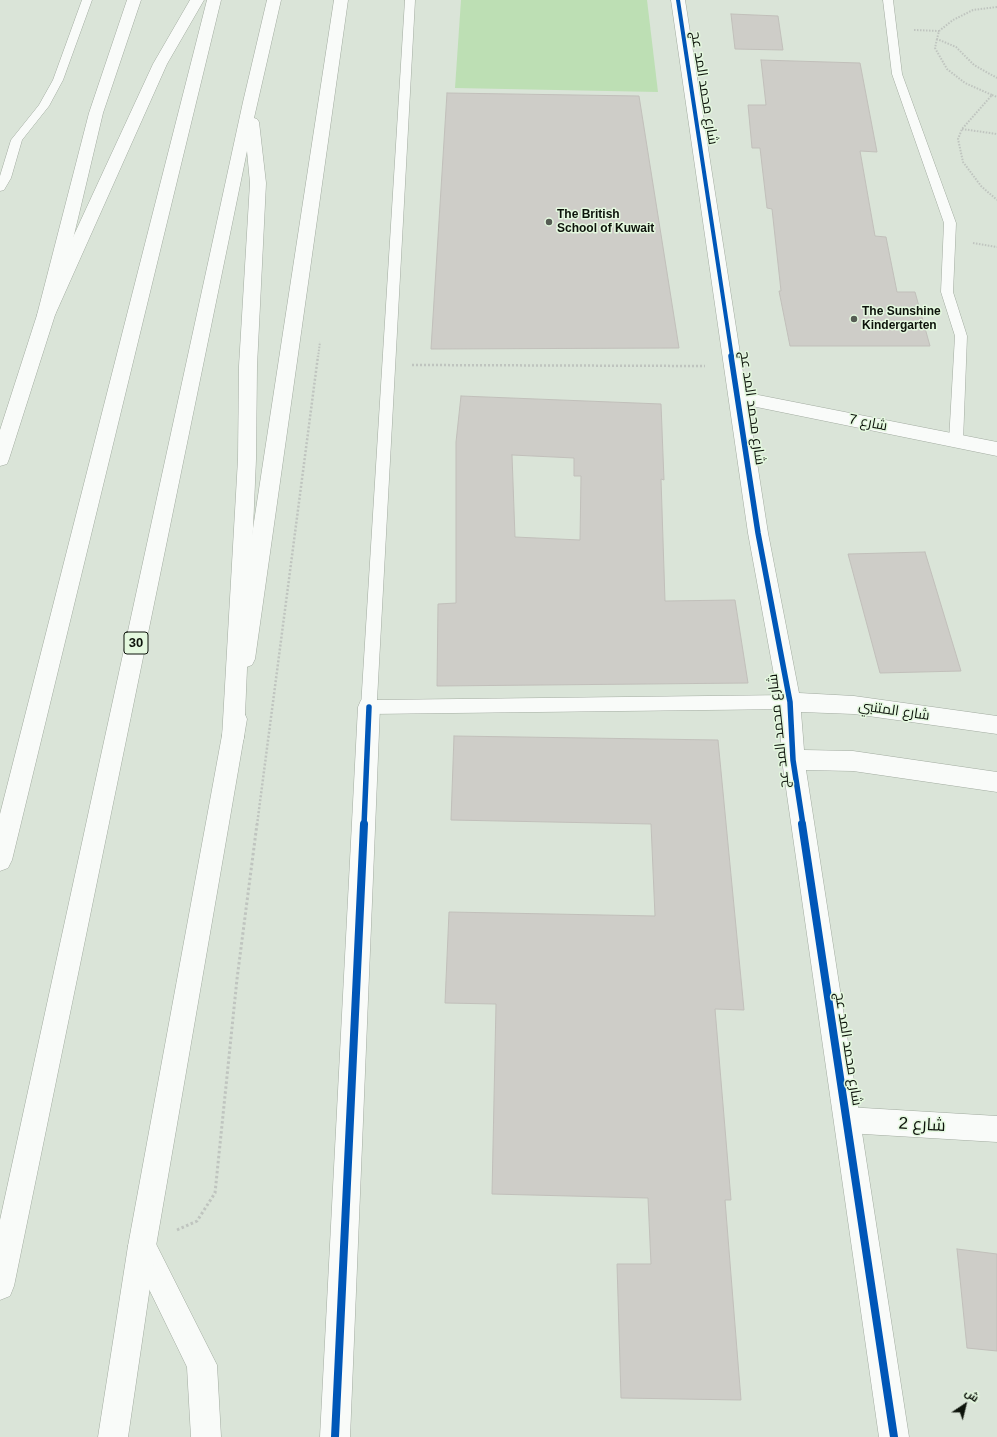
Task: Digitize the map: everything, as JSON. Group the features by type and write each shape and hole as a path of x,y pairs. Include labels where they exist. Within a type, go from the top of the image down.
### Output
{"main road":[{"path":"0,459 46,315 96,113 134,0"},
{"path":"46,315 160,64 197,0"},
{"path":"0,860 214,0"},
{"name":"30","path":"0,1286 250,102 274,0"},
{"path":"113,1437 142,1246 233,738 298,285 341,0"},
{"name":"شارع محمد المد عج","path":"678,0 758,533 790,702 793,760 894,1437"},
{"path":"233,738 246,467 248,366 258,183 250,102"},
{"name":"شارع 7","path":"738,397 997,449"},
{"name":"شارع المتنبي","path":"790,702 854,705 997,725"},
{"path":"335,1437 369,707"},
{"path":"793,760 853,761 997,782"},
{"name":"شارع 2","path":"847,1120 997,1130"},
{"path":"142,1246 202,1365 206,1437"}],"lane":[{"path":"0,188 5,178 17,140 44,106 58,80 86,0"},
{"path":"410,0 369,707 790,702"},
{"path":"888,0 897,74 950,223 948,292 961,336 956,441"}],"path":[{"path":"997,6 973,10 953,20 939,31 935,48 947,69 965,83 997,97"},
{"path":"937,39 956,47 974,65 997,78"},
{"path":"992,95 962,129 958,139 962,162 981,186 997,200"},
{"path":"962,129 997,134"},
{"path":"142,1246 197,1221 216,1193 237,979 321,338"},
{"path":"388,365 734,366"}],"green space":[{"path":"461,0 647,0 658,92 455,88"}],"building":[{"path":"731,14 778,16 783,50 735,49"},
{"path":"761,60 860,63 877,152 860,151 875,236 886,237 897,292 915,292 930,346 790,346 779,291 781,291 772,209 767,208 760,148 752,148 748,105 766,105"},
{"name":"The British School of Kuwait","path":"447,93 639,96 679,348 431,349"},
{"path":"461,396 661,404 664,480 661,479 665,601 735,600 748,683 437,686 438,604 456,603 456,442","holes":["512,455 574,458 574,476 581,476 580,540 515,537"]},
{"path":"925,552 961,671 880,673 848,554"},
{"path":"454,736 718,740 744,1010 715,1009 731,1200 725,1200 741,1400 621,1398 617,1264 651,1264 648,1198 492,1194 496,1004 445,1003 449,912 655,916 651,824 451,820"},
{"path":"957,1249 997,1254 997,1351 967,1348"}],"cycle path":[{"path":"678,0 758,533 790,702 793,760 894,1437"},
{"path":"335,1437 369,707"}],"place":[{"name":"The British School of Kuwait","path":"549,222"},
{"name":"The Sunshine Kindergarten","path":"854,319"}]}
